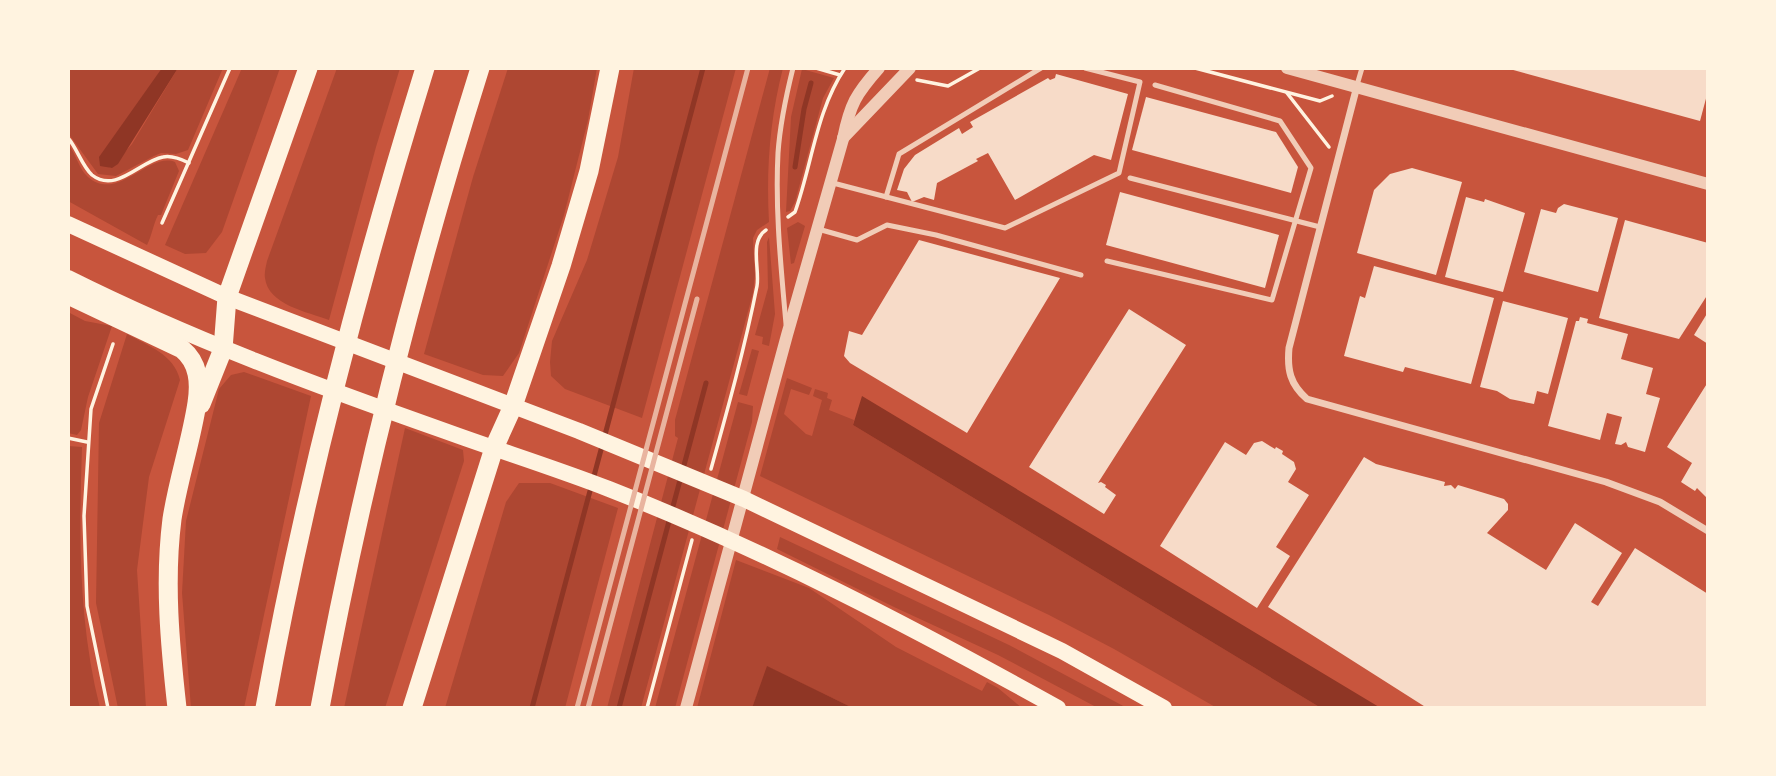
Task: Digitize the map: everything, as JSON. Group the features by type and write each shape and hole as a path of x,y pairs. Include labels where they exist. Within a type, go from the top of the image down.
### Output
{"highway":[{"path":"194,418 210,386 223,349 227,297 308,68"},
{"path":"265,708 330,405 425,68"},
{"path":"320,708 373,452 407,318 480,68"},
{"path":"412,708 494,448 513,406 538,337 582,197 610,68"},
{"path":"68,295 177,346 187,353 194,364 198,380 194,418 178,488 169,550 169,616 177,708"}],"main road":[{"path":"68,224 227,297 665,465 760,506 1062,651 1164,708"},
{"path":"68,278 223,349 659,509 748,548 908,626 1058,708"}],"street":[{"path":"686,708 849,109 878,68"},
{"path":"1287,68 1708,184"},
{"path":"843,139 905,72"},
{"path":"1357,86 1289,348 1288,365 1291,379 1298,390 1307,399 1606,482 1660,502 1708,531"}],"lane":[{"path":"787,335 777,224 778,150 793,68"},
{"path":"886,197 899,154 1041,68"},
{"path":"830,182 1005,228 1119,173 1140,82 1085,68"},
{"path":"1357,86 1362,68"},
{"path":"1107,261 1272,300 1311,167 1280,121 1156,85"},
{"path":"1130,178 1320,227"},
{"path":"818,229 857,240 887,225 936,235 1081,275"}],"path":[{"path":"162,223 230,68"},
{"path":"816,68 840,75"},
{"path":"711,470 758,283 757,242 762,233 795,212 821,118 833,85 845,68"},
{"path":"905,72 948,86 980,68"},
{"path":"1195,68 1320,100 1357,86"},
{"path":"1285,91 1338,159"},
{"path":"68,138 91,174 104,180 119,180 164,157 178,158 189,163"},
{"path":"108,708 87,606 84,516 93,401 113,344"},
{"path":"68,438 88,442"},
{"path":"647,708 693,536"}],"shaded area":[{"path":"68,68 162,68 106,166 111,168 132,144 178,68 223,68 188,150 176,154 161,153 116,176 98,174 68,133"},
{"path":"162,68 178,68 118,164 112,168 100,166 99,157"},
{"path":"242,68 280,68 222,232 206,253 185,254 165,245"},
{"path":"337,68 400,68 329,320 281,301 268,287 265,274 267,261"},
{"path":"508,68 597,68 588,120 564,215 519,353 503,376 483,375 424,354 473,177"},
{"path":"634,68 736,68 642,418 565,389 551,376 550,362 552,341 587,260 618,157"},
{"path":"770,68 783,68 770,144 769,222 757,230 753,238 753,293 641,708 607,708 678,438 675,436 675,420"},
{"path":"802,69 834,78 823,98 795,202 790,211 786,212 791,117"},
{"path":"68,144 85,174 99,183 122,181 155,163 175,162 179,171 147,245 68,201"},
{"path":"798,222 805,226 794,263 791,264 787,228"},
{"path":"769,237 775,314 769,346 762,344 763,337 755,335 768,288"},
{"path":"68,312 85,321 112,326 88,397 81,430 77,435 68,433"},
{"path":"127,334 166,357 177,371 180,380 149,477 137,570 146,708 118,708 96,603 99,423"},
{"path":"752,349 759,351 747,396 739,394"},
{"path":"244,372 311,396 244,708 191,708 182,593 186,521 219,389 231,375"},
{"path":"787,378 812,388 809,395 791,389 784,414 806,434 812,436 822,400 813,396 815,389 828,393 827,398 832,400 829,410 854,420 853,425 1321,708 1217,708 1049,615 760,476"},
{"path":"862,396 1381,708 1321,708 853,425"},
{"path":"738,402 753,406 752,422 675,708 655,708"},
{"path":"405,428 463,450 464,461 385,708 344,708"},
{"path":"68,446 82,447 80,513 84,610 87,643 100,708 68,708"},
{"path":"519,483 550,483 618,508 565,708 445,708 506,502"},
{"path":"780,537 1009,645 1127,708 1098,708 998,655 777,549"},
{"path":"736,560 809,588 896,647 982,691 987,682 1022,708 853,708 768,667 752,708 697,708"},
{"path":"767,666 853,708 752,708"}],"building":[{"path":"1506,68 1708,68 1708,91 1700,121"},
{"path":"1056,74 1128,94 1111,160 1094,155 1015,200 988,153 937,183 934,200 924,197 912,202 907,192 897,190 904,169 915,155 959,128 962,134 973,127 970,122 1048,78 1055,78"},
{"path":"1146,97 1276,132 1298,167 1291,193 1132,150"},
{"path":"1412,168 1462,182 1436,275 1357,253 1374,190 1390,174"},
{"path":"1120,192 1279,235 1265,288 1106,245"},
{"path":"1466,197 1484,202 1485,199 1525,213 1503,292 1445,277"},
{"path":"1564,204 1618,218 1598,292 1524,272 1541,209 1556,213"},
{"path":"1625,220 1708,243 1708,294 1679,339 1599,318"},
{"path":"919,240 1060,278 967,433 850,363 844,356 849,331 862,335"},
{"path":"1374,266 1494,298 1471,384 1405,367 1403,372 1344,356 1360,296 1365,298"},
{"path":"1503,301 1568,318 1548,394 1537,391 1534,404 1510,399 1497,391 1480,387"},
{"path":"1129,309 1186,345 1098,483 1106,485 1105,487 1116,495 1104,514 1029,467"},
{"path":"1708,312 1708,344 1694,335"},
{"path":"1580,317 1588,319 1587,323 1628,334 1621,359 1653,368 1646,394 1660,398 1645,452 1628,447 1626,442 1615,444 1622,417 1607,413 1600,440 1548,426 1576,321 1579,321"},
{"path":"1708,382 1708,499 1697,488 1695,491 1681,482 1692,463 1667,447"},
{"path":"1262,441 1283,451 1282,454 1294,462 1296,469 1288,482 1309,495 1276,547 1290,556 1257,608 1160,546 1225,442 1246,455 1254,443"},
{"path":"1364,457 1376,464 1445,482 1444,486 1451,485 1455,489 1458,485 1504,499 1508,510 1487,533 1546,570 1575,523 1622,553 1591,602 1598,606 1635,548 1708,594 1708,708 1427,708 1268,607"}],"waterway":[{"path":"532,708 703,68"},
{"path":"795,167 811,83"},
{"path":"619,708 706,383"}],"railway":[{"path":"577,708 748,68"},
{"path":"588,708 697,299"}]}
